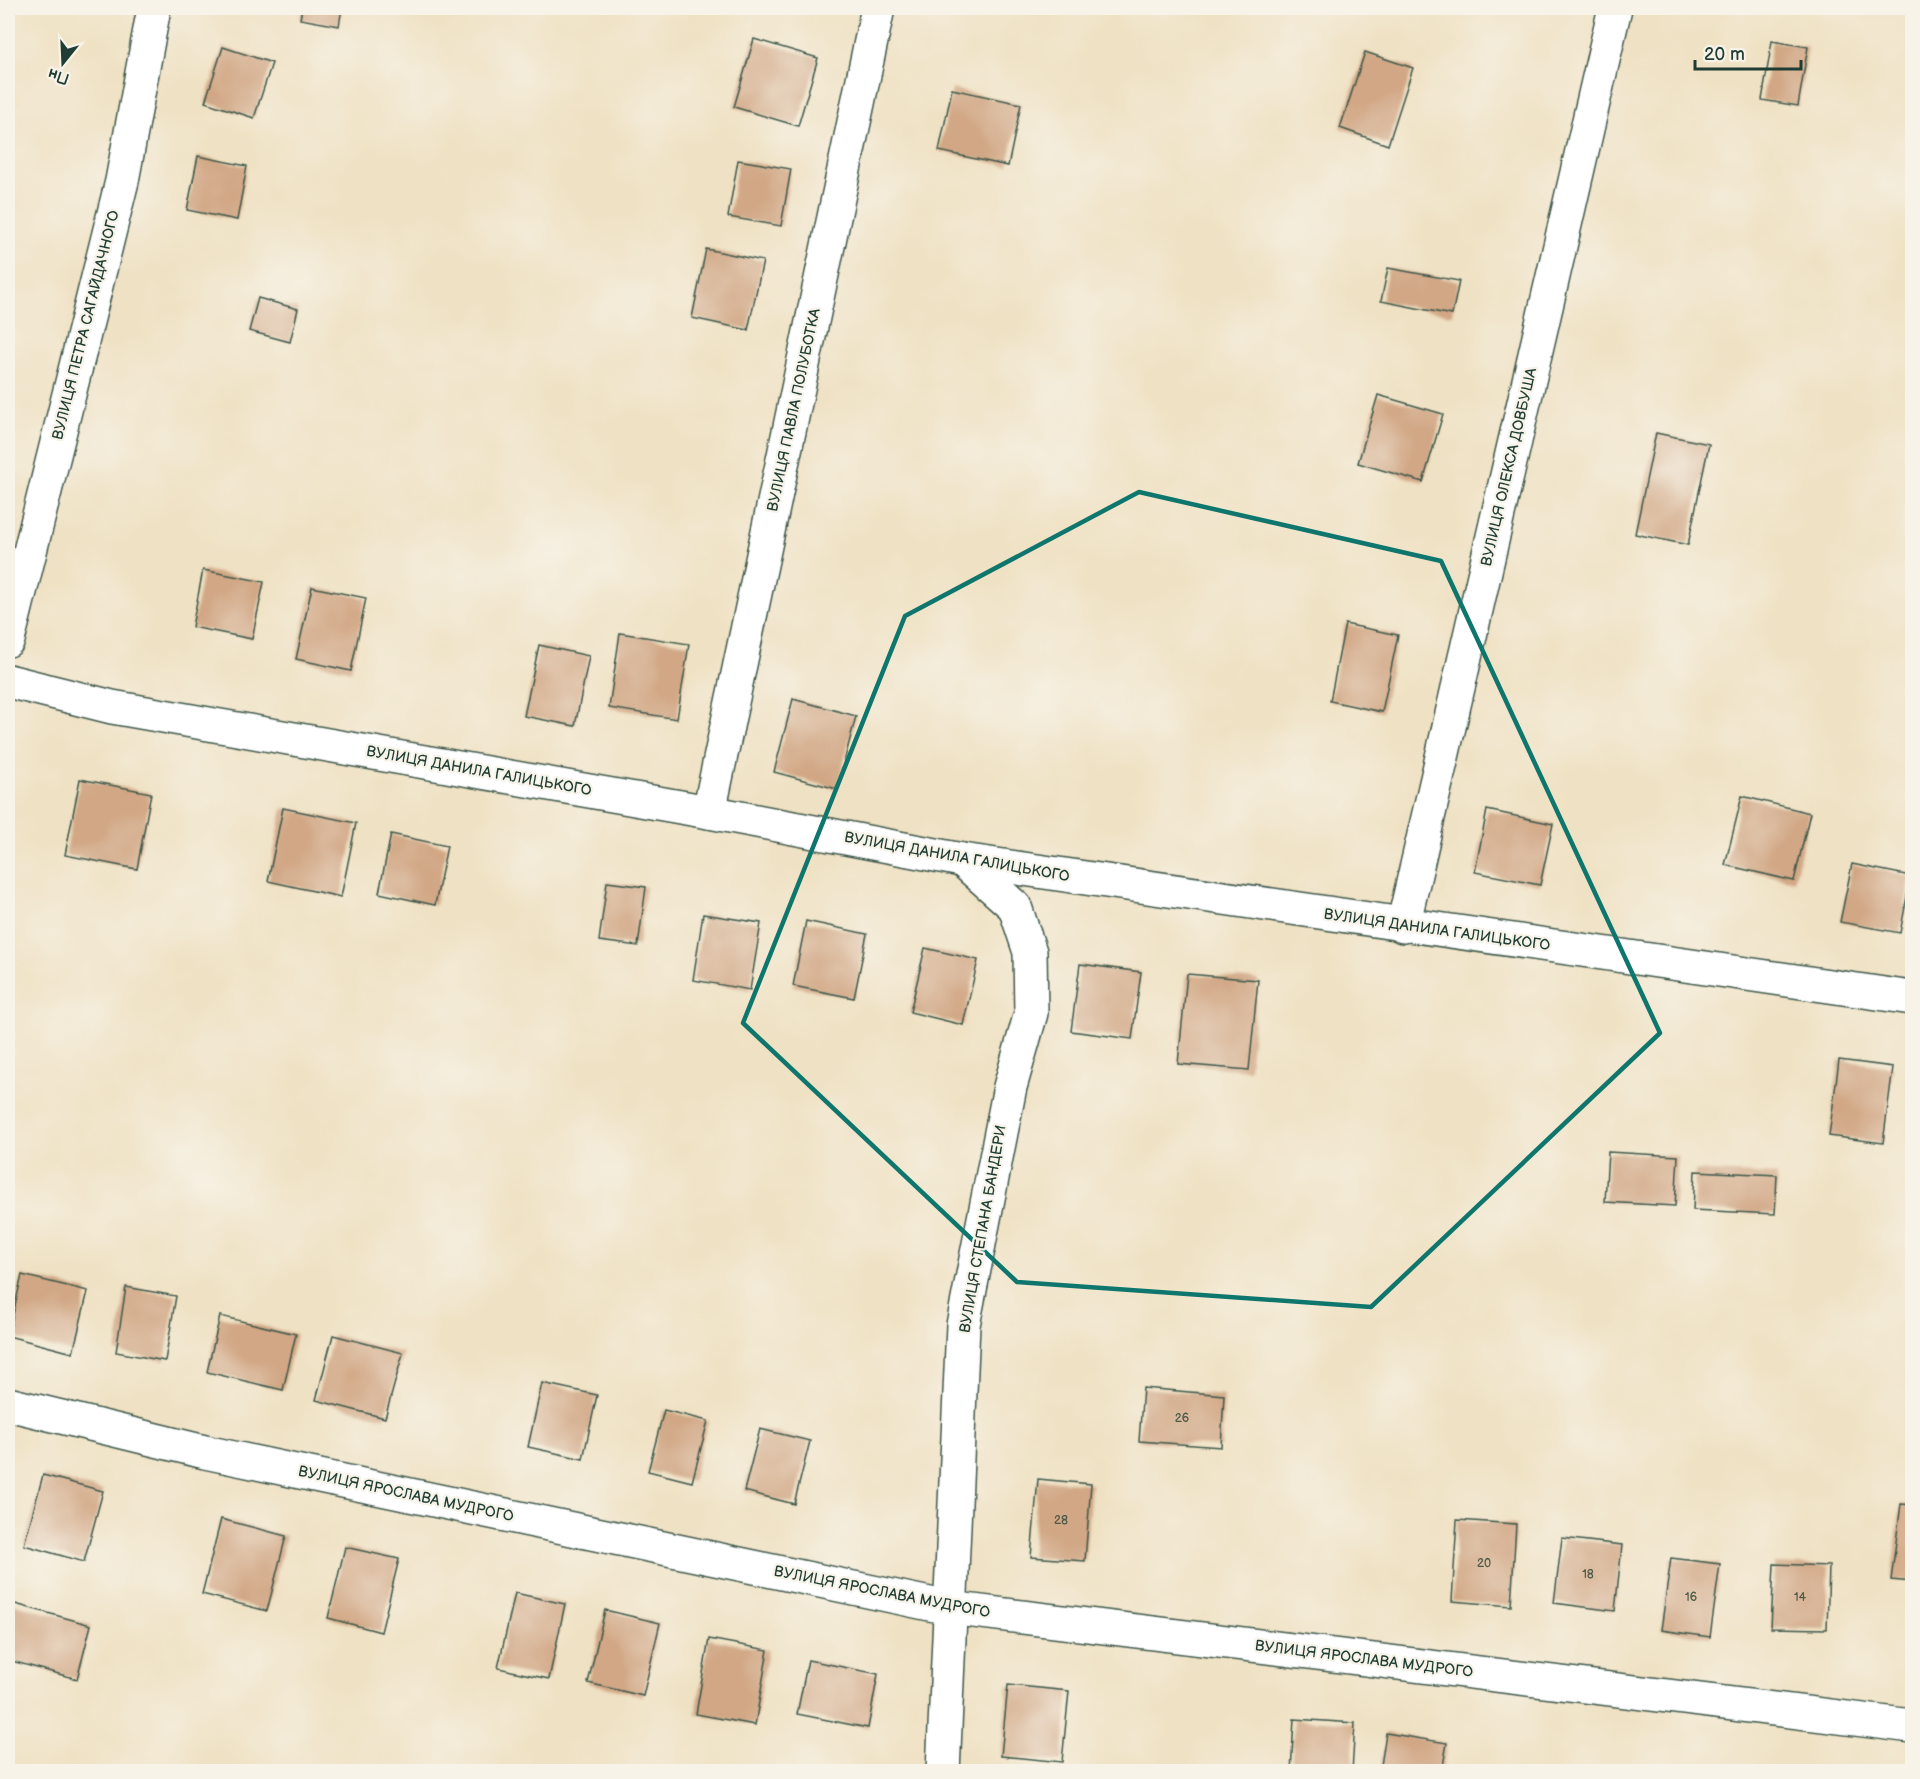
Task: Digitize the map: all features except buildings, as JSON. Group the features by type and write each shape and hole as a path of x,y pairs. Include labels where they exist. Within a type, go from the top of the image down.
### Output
{"street":[{"name":"ВУЛИЦЯ ПЕТРА САГАЙДАЧНОГО","path":"8,640 122,181 154,8"},
{"name":"ВУЛИЦЯ ПАВЛА ПОЛУБОТКА","path":"709,812 878,8"},
{"name":"ВУЛИЦЯ ОЛЕКСА ДОВБУША","path":"1403,926 1615,8"},
{"name":"ВУЛИЦЯ ДАНИЛА ГАЛИЦЬКОГО","path":"8,681 112,707 709,812 962,860 1403,926 1912,998"},
{"name":"ВУЛИЦЯ СТЕПАНА БАНДЕРИ","path":"943,1772 963,1325 1010,1086 1031,1013 1030,952 1015,907 962,860"},
{"name":"ВУЛИЦЯ ЯРОСЛАВА МУДРОГО","path":"8,1404 205,1452 950,1608 1912,1726"}],"highlighted area":[{"path":"1139,492 1441,561 1660,1033 1371,1307 1017,1282 743,1023 905,616"}]}
